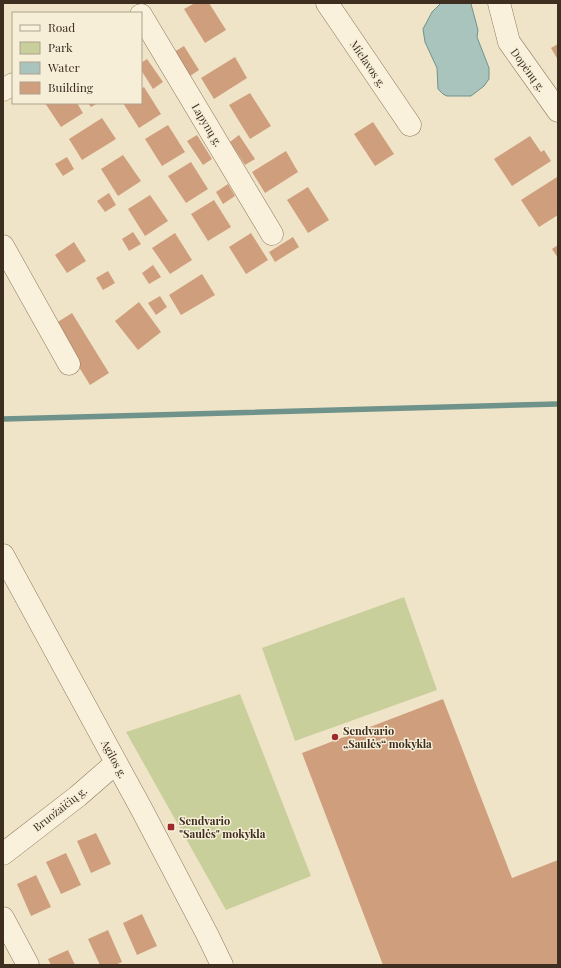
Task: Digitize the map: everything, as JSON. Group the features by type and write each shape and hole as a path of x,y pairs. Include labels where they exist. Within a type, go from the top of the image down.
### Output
{"street":[{"name":"Mielavos g.","path":"327,3 410,125"},
{"name":"Dopėnų g.","path":"499,3 509,42 558,111"},
{"name":"Lapynų g.","path":"142,16 272,234"},
{"path":"3,90 12,85"},
{"path":"3,246 69,364"},
{"name":"Agilos g.","path":"3,555 204,927 222,965"},
{"name":"Bruožaičių g.","path":"3,854 78,796 116,763"},
{"path":"3,918 28,965"}],"green space":[{"path":"404,597 437,690 295,741 262,648"},
{"path":"240,694 311,876 226,910 126,732"}],"water":[{"path":"441,3 471,4 478,30 477,37 489,68 489,79 484,86 471,96 447,96 438,89 437,68 425,42 423,29 432,12"}],"building":[{"path":"195,3 209,3 226,30 205,43 184,9"},
{"path":"558,44 558,60 551,48"},
{"path":"184,46 199,70 190,76 174,52"},
{"path":"235,57 247,78 214,99 201,78"},
{"path":"147,59 163,82 153,89 142,72 142,62"},
{"path":"144,87 161,114 139,128 124,104 142,104 142,88"},
{"path":"250,93 271,126 250,139 229,105"},
{"path":"46,104 78,104 83,113 61,127"},
{"path":"89,104 96,104 91,107"},
{"path":"102,118 116,139 82,160 69,139"},
{"path":"373,122 394,154 375,166 354,134"},
{"path":"168,125 185,152 162,166 145,139"},
{"path":"197,135 212,159 203,165 187,141"},
{"path":"239,135 255,159 245,165 230,142"},
{"path":"530,136 541,152 544,150 551,161 512,186 494,159"},
{"path":"286,151 298,172 265,193 252,172"},
{"path":"123,155 141,181 118,196 101,169"},
{"path":"67,157 74,169 63,176 55,164"},
{"path":"191,162 208,189 186,203 168,176"},
{"path":"557,177 558,215 539,227 521,200"},
{"path":"228,184 235,196 223,204 216,192"},
{"path":"308,187 329,220 308,233 287,200"},
{"path":"109,193 116,205 105,212 97,201"},
{"path":"150,195 168,221 145,236 128,209"},
{"path":"214,200 231,227 208,241 191,214"},
{"path":"133,232 141,244 129,251 122,239"},
{"path":"175,233 192,260 170,274 152,248"},
{"path":"251,233 268,260 246,274 229,247"},
{"path":"293,237 299,247 275,262 269,252"},
{"path":"74,242 86,261 67,273 55,255"},
{"path":"558,245 558,258 552,249"},
{"path":"153,265 161,277 149,284 142,273"},
{"path":"108,271 115,283 103,290 96,278"},
{"path":"202,274 215,295 181,315 169,295"},
{"path":"160,296 167,307 156,315 148,303"},
{"path":"139,302 161,332 138,350 115,321"},
{"path":"72,313 109,373 90,385 53,325"},
{"path":"443,699 512,878 558,860 558,965 383,965 302,753"},
{"path":"96,833 111,864 91,873 77,841"},
{"path":"66,853 81,885 61,894 46,862"},
{"path":"36,875 51,907 31,916 17,884"},
{"path":"142,914 157,946 137,955 123,923"},
{"path":"108,930 122,962 115,965 100,965 88,939"},
{"path":"68,950 75,965 51,965 48,959"}],"waterway":[{"path":"3,419 558,404"}],"place":[{"name":"Sendvario „Saulės“ mokykla","path":"335,737"},
{"name":"Sendvario \"Saulės\" mokykla","path":"171,827"}]}
